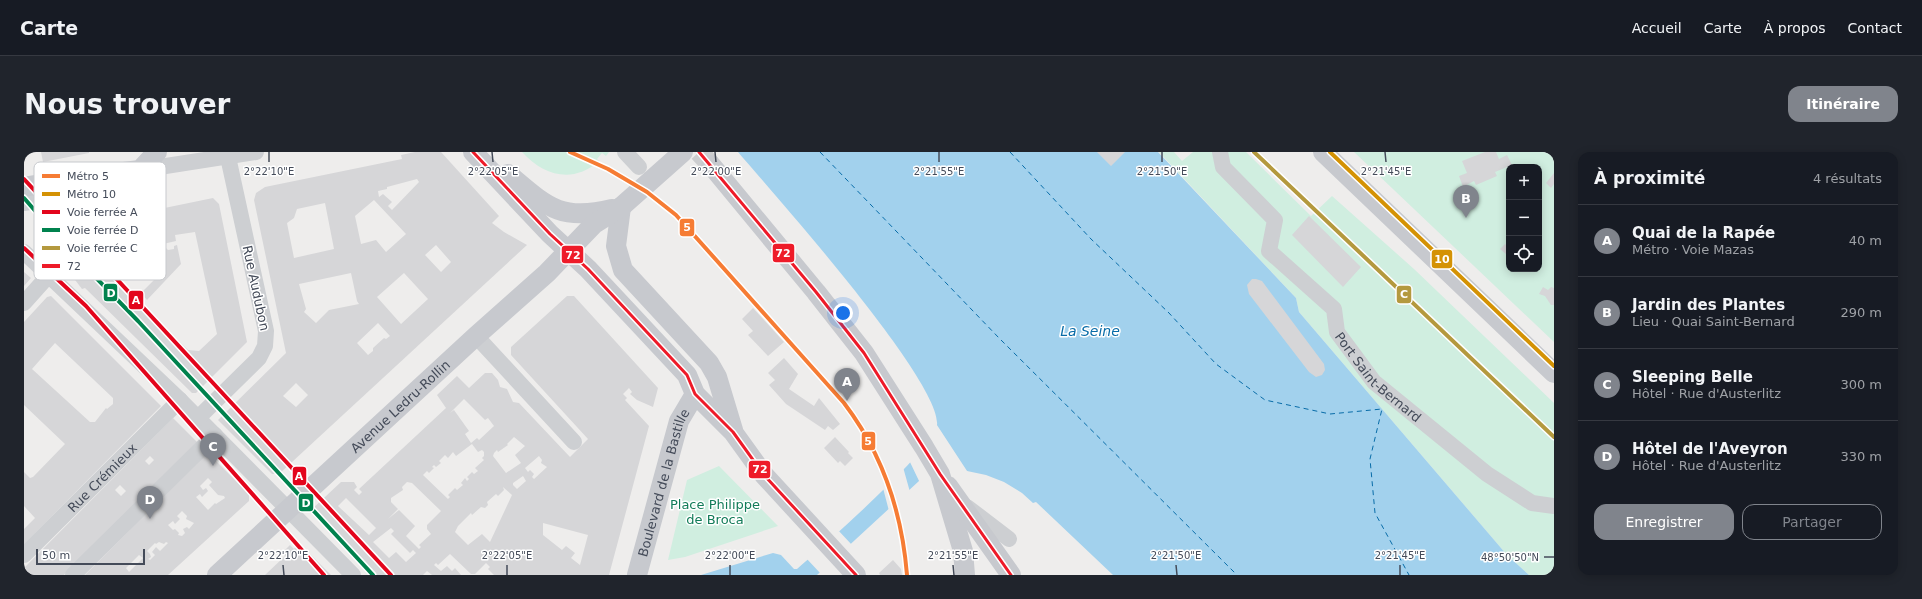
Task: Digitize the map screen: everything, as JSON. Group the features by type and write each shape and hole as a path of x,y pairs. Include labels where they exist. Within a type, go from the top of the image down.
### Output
{"main road":[{"path":"148,162 157,152"},
{"path":"473,152 550,234 588,269 687,375 695,394 733,432 764,475 856,575"},
{"path":"482,152 534,196 562,212 572,214 588,213 621,207 616,246 623,270 709,363 717,376 733,432"},
{"name":"Avenue Ledru-Rollin","path":"217,575 476,336 547,273 594,224 621,207 646,173 683,152"},
{"path":"1323,152 1554,373"},
{"path":"711,165 816,292 864,353 940,474 956,508 1011,575"},
{"path":"24,187 34,185"},
{"name":"Boulevard de la Bastille","path":"637,575 679,421 695,394"},
{"path":"956,508 963,551 965,575"}],"street":[{"path":"166,166 256,152"},
{"path":"625,152 646,173"},
{"name":"Port Saint-Bernard","path":"1220,152 1223,167 1276,220 1269,250 1334,309 1337,332 1374,382 1487,474 1532,503 1554,506"},
{"name":"Rue Audubon","path":"198,418 259,358 265,346 266,339 228,157"},
{"path":"24,203 34,201"},
{"path":"24,252 34,262"},
{"path":"24,303 44,280"},
{"path":"53,280 180,400 353,575"},
{"path":"476,336 574,442"},
{"name":"Rue Crémieux","path":"24,555 180,400"},
{"path":"73,575 215,435"},
{"path":"956,508 1009,538"}],"green space":[{"path":"522,152 609,152 606,156 602,153 597,159 599,161 589,168 579,173 569,175 559,174 540,167"},
{"path":"1159,152 1174,152 1182,161 1193,152 1246,152 1311,216 1332,196 1414,269 1554,403 1554,575 1529,575 1507,555 1299,312 1296,298"},
{"path":"1354,152 1554,152 1554,342"},
{"name":"Place Philippe de Broca","path":"719,466 778,526 685,557 668,560 687,480"}],"water":[{"name":"La Seine","path":"738,152 1158,152 1296,298 1299,312 1507,555 1529,575 1113,575 1036,502 1033,503 1022,493 1004,482 986,475 967,471 944,473 919,481 817,575 701,575 773,553 781,555 794,569 797,569 898,476 931,437 937,425 931,403 913,370 885,331 818,245"}],"pier":[{"path":"935,422 969,474 945,475 920,483 909,460 930,436"},
{"path":"903,467 910,492 889,511 883,488"},
{"path":"837,529 852,545 821,574 806,558"}],"building":[{"path":"41,152 89,152 89,153 43,162"},
{"path":"415,152 441,152 499,216 492,223 504,232 527,245 279,474 272,474 218,420 286,353 254,200 256,193 265,187 402,159 401,155","holes":["417,179 419,182 392,210 388,206 392,202 383,194 379,197 378,191 387,189 387,187","374,200 406,234 386,252 376,240 361,244 355,216","325,203 334,249 294,258 287,223 294,218 297,209","436,245 451,262 441,272 425,255","351,273 359,304 329,310 316,323 304,312 306,309 299,284","404,273 428,299 401,324 377,297","378,323 390,336 386,339 384,338 368,355 357,343","296,383 308,395 296,407 283,396"]},
{"path":"1097,152 1125,152 1111,166"},
{"path":"1485,152 1496,152 1499,159 1507,155 1512,164 1506,164 1506,167 1495,172 1497,176 1476,185 1474,181 1463,187 1459,176 1467,173 1462,161"},
{"path":"1554,173 1554,184 1551,188 1546,183"},
{"path":"213,198 219,204 247,342 196,393 192,393 85,288 82,289 75,280 118,280 121,283 118,286 127,295 129,293 133,297 131,299 139,308 142,305 188,350 199,351 217,334 195,232 175,235 176,241 166,243 166,208"},
{"path":"1309,216 1361,267 1343,287 1292,235"},
{"path":"1505,244 1506,254 1500,249"},
{"path":"177,245 181,264 166,280 166,248 168,250 174,249 174,246"},
{"path":"24,272 31,278 24,286"},
{"path":"1252,279 1262,281 1324,364 1325,370 1322,375 1316,377 1309,372 1249,294 1247,285"},
{"path":"154,280 166,280 147,300 141,293"},
{"path":"1543,287 1548,290 1551,287 1554,288 1554,305 1551,305 1545,296 1539,294"},
{"path":"51,296 161,406 24,544 24,529 35,518 24,506 24,472 30,478 33,477 65,444 24,405 24,322 47,297","holes":["55,343 113,398 113,404 107,409 106,408 95,422 90,422 32,369"]},
{"path":"567,296 574,296 658,388 653,407 637,400 630,394 632,392 629,388 623,394 627,398 625,400 649,426 609,575 494,575 488,569 490,567 486,563 475,574 471,574 450,554 438,565 436,563 434,565 441,571 447,566 452,571 455,568 461,575 432,575 427,571 423,575 375,575 310,511 341,482 354,482 357,487 354,490 359,495 362,492 359,489 446,408 437,395 457,376 469,388 485,373 492,373 498,380 500,387 507,389 513,402 519,403 570,457 588,439 511,355 511,347","holes":["464,399 485,420 488,418 494,426 479,440 477,438 471,443 465,434 469,431 454,410 450,413","514,437 525,446 515,455 521,463 506,473 493,456 497,450 498,452 508,445 507,444","472,444 478,452 482,450 484,452 484,456 482,458 484,460 475,468 478,471 474,474 472,472 467,477 469,479 467,481 465,478 461,483 463,485 457,490 455,488 448,495 450,497 448,499 423,475 427,471 429,473 434,468 432,467 434,465 436,467 441,463 439,461 445,455 448,458 453,452 456,456","539,456 542,460 541,463 547,467 534,479 532,477 534,474 530,470 528,472 525,468","523,476 526,481 517,489 513,483","407,482 412,483 441,511 427,525 427,529 431,534 419,545 421,547 419,549 406,536 415,526 399,510 388,519 398,509 391,502 391,498 403,490 402,487","503,487 512,495 490,542 482,534 468,545 455,532 458,526 471,513 472,515 481,507 485,508 488,505 487,502 496,494 498,496 504,490","346,498 376,528 369,535 338,506","543,523 588,535 580,565 571,558 575,553 566,546 562,550 543,535","391,528 394,531 391,534 410,553 413,550 416,553 406,562 396,552 389,558 373,542"]},
{"path":"753,308 784,342 768,356 748,335 753,331 742,319"},
{"path":"784,358 798,374 789,389 814,406 819,398 840,424 833,430 828,426 825,430 786,404 769,385 775,380 768,373"},
{"path":"173,418 197,442 64,575 24,575 24,568","holes":["150,456 154,460 149,465 145,461","120,485 126,491 121,496 115,490"]},
{"path":"835,437 853,458 845,466 840,461 838,463 824,448"},
{"path":"207,452 249,494 249,501 168,575 85,575","holes":["208,478 212,482 209,485 218,495 224,496 225,498 216,504 215,503 208,510 196,497 200,494 202,497 208,491 206,488 203,490 200,486","182,511 187,516 186,519 194,523 189,529 187,527 183,529 185,533 182,536 178,535 179,533 168,525 173,521 175,524 180,519 177,516","159,542 164,544 166,542 168,543 160,551 156,547 152,552 155,555 150,560 148,559 151,557 147,551 155,543 156,544","139,555 143,558 129,572 126,568"]},
{"path":"290,545 294,549 296,546 303,547 331,575 265,575 285,556 282,553"},
{"path":"893,560 901,569 902,575 880,575 879,573"}],"ferry route":[{"path":"820,152 999,338 1237,575"},
{"path":"1010,152 1091,239 1169,313 1216,364 1265,400 1330,414 1382,409 1370,459 1375,513 1409,575"}],"tunnel":[{"path":"699,152 711,165"}],"metro line":[{"name":"5","path":"570,152 608,169 647,192 676,215 844,403 869,442 888,484 900,529 907,575"},
{"name":"10","path":"1330,152 1554,366"}],"rail line":[{"name":"C","path":"1254,152 1554,437"},
{"name":"A","path":"24,179 34,190"},
{"name":"D","path":"24,198 34,210"},
{"name":"A","path":"24,248 34,257"},
{"name":"A","path":"58,280 86,306 324,575"},
{"name":"D","path":"98,280 373,575"},
{"name":"A","path":"118,280 391,575"}],"transit line":[{"name":"72","path":"473,152 550,234 588,269 687,375 695,394 733,432 764,475 856,575"},
{"name":"72","path":"699,152 816,292 864,353 940,474 1011,575"}],"place":[{"name":"Jardin des Plantes","path":"1466,218"},
{"name":"Quai de la Rapée","path":"847,401"},
{"name":"Sleeping Belle","path":"213,466"},
{"name":"Hôtel de l'Aveyron","path":"150,519"}]}
